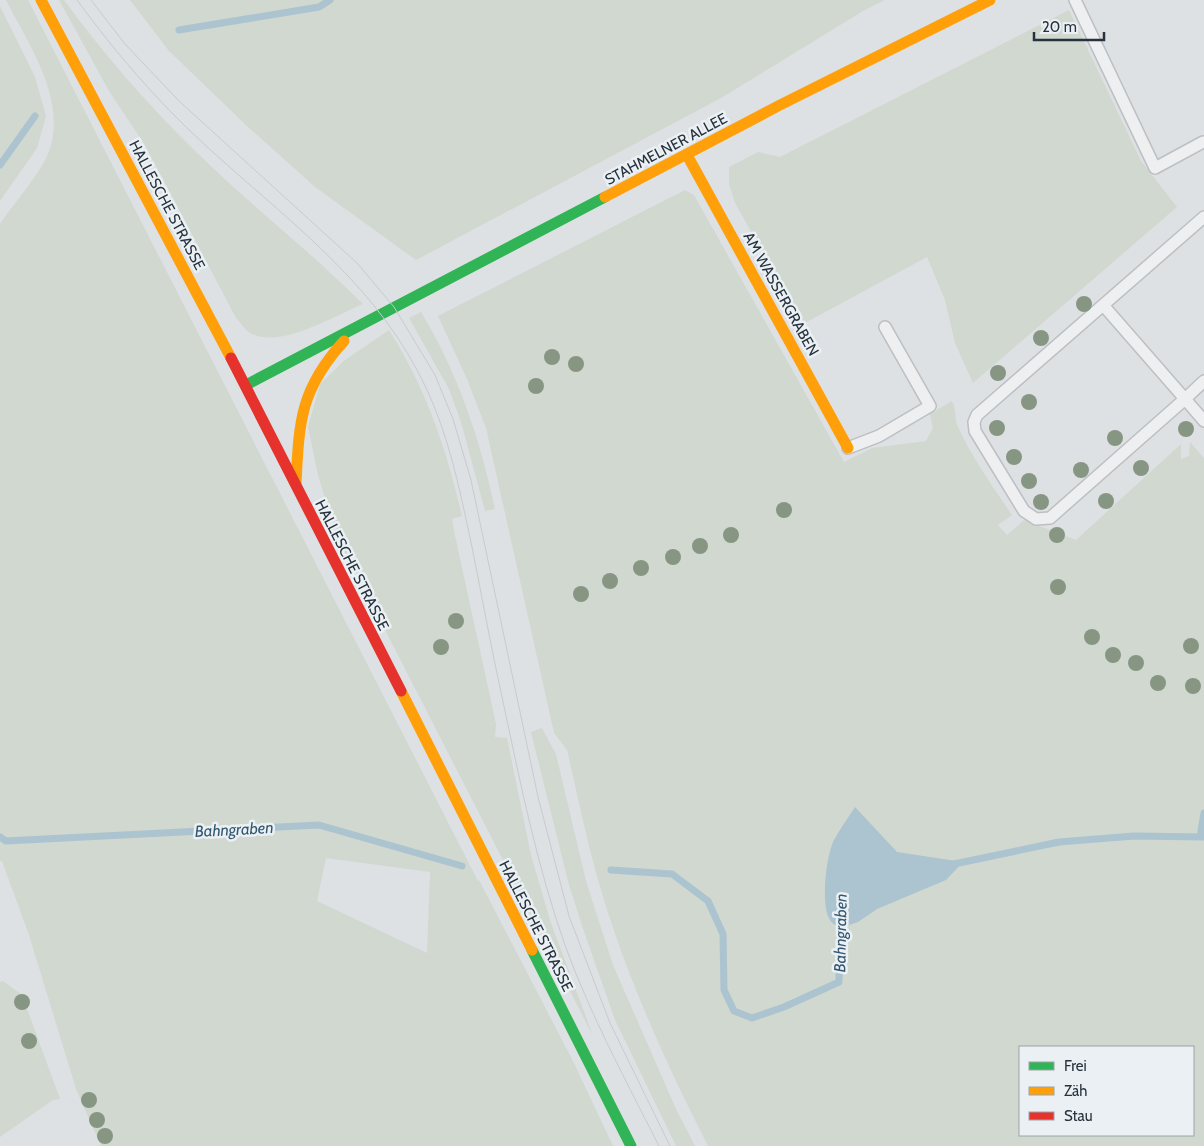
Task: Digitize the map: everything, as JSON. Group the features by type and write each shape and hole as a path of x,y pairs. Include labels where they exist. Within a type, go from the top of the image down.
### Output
{"street":[{"name":"HALLESCHE STRASSE","path":"41,0 246,385 631,1146"},
{"name":"STAHMELNER ALLEE","path":"246,385 687,155 990,0"},
{"name":"AM WASSERGRABEN","path":"687,155 848,448"},
{"name":"STAHMELNER ALLEE","path":"296,487 299,427 304,401 312,379 334,350 358,328"}],"lane":[{"path":"1075,0 1155,168 1203,142"},
{"path":"1204,218 977,415 974,422 975,431 1024,511 1036,519 1050,518 1204,380"},
{"path":"1103,306 1204,421"},
{"path":"848,448 879,436 930,406 885,327"}],"shaded area":[{"path":"6,0 28,0 478,881 574,1063 613,1146 101,1146 76,1089 29,935 2,861 0,861 0,224 33,179 48,154 53,134 54,114 44,74","holes":["326,858 430,872 427,953 317,901"]},
{"path":"59,0 64,0 125,77 176,132 214,169 363,304 293,334 264,337 252,334 246,329 236,318 145,145 109,91"},
{"path":"130,0 885,0 863,11 721,98 416,260 315,187 248,127 169,51"},
{"path":"0,6 35,77 46,116 37,148 0,201"},
{"path":"1069,10 1141,161 1177,207 973,383 955,343 945,300 927,257 803,324 735,203 729,184 729,167 758,152 780,157"},
{"path":"685,190 694,195 844,462 872,448 926,441 933,428 930,414 952,401 957,424 964,439 1012,515 998,525 1007,535 1024,520 1076,540 1181,444 1181,459 1189,456 1190,442 1204,458 1204,1146 708,1146 660,1047 632,980 607,911 567,750 554,733 486,428 467,379 438,316"},
{"path":"421,312 457,383 475,432 495,509 485,511 461,422 449,389 409,318"},
{"path":"389,330 425,397 449,467 462,516 452,519 454,531 496,724 495,737 507,738 531,855 550,920 593,1036 335,532 318,475 308,427 320,384 345,360"},
{"path":"542,728 556,754 586,881 613,965 676,1109 695,1146 676,1146 615,1020 568,881 531,732"},
{"path":"3,981 22,995 60,1099 53,1100 0,1137 0,982"}],"water":[{"path":"855,807 897,852 963,862 946,880 877,909 858,922 840,928 833,924 827,911 825,891 827,867 834,840"}],"waterway":[{"path":"179,30 319,7 330,0"},
{"path":"0,165 35,116"},
{"path":"1200,837 1204,813"},
{"name":"Bahngraben","path":"0,837 6,841 319,825 462,866"},
{"name":"Bahngraben","path":"954,864 1059,842 1134,836 1204,837"},
{"name":"Bahngraben","path":"611,870 672,874 708,901 723,934 724,990 734,1011 752,1018 784,1007 839,982 840,921"}],"tram line":[{"path":"77,0 121,57 170,111 204,144 321,248 348,276 397,336 417,370 436,412 457,479 494,660 546,886 566,948 586,998 659,1146"},
{"path":"91,0 125,44 179,101 357,263 394,307 435,375 453,419 471,480 538,797 569,916 610,1023 670,1146"}],"traffic: fast":[{"path":"246,385 605,197"},
{"path":"532,950 631,1146"}],"traffic: slow":[{"path":"41,0 231,358"},
{"path":"605,197 780,105 990,0"},
{"path":"687,155 848,448"},
{"path":"296,484 301,424 310,391 329,358 344,341"},
{"path":"401,691 532,950"}],"traffic: jam":[{"path":"231,358 401,691"}]}
